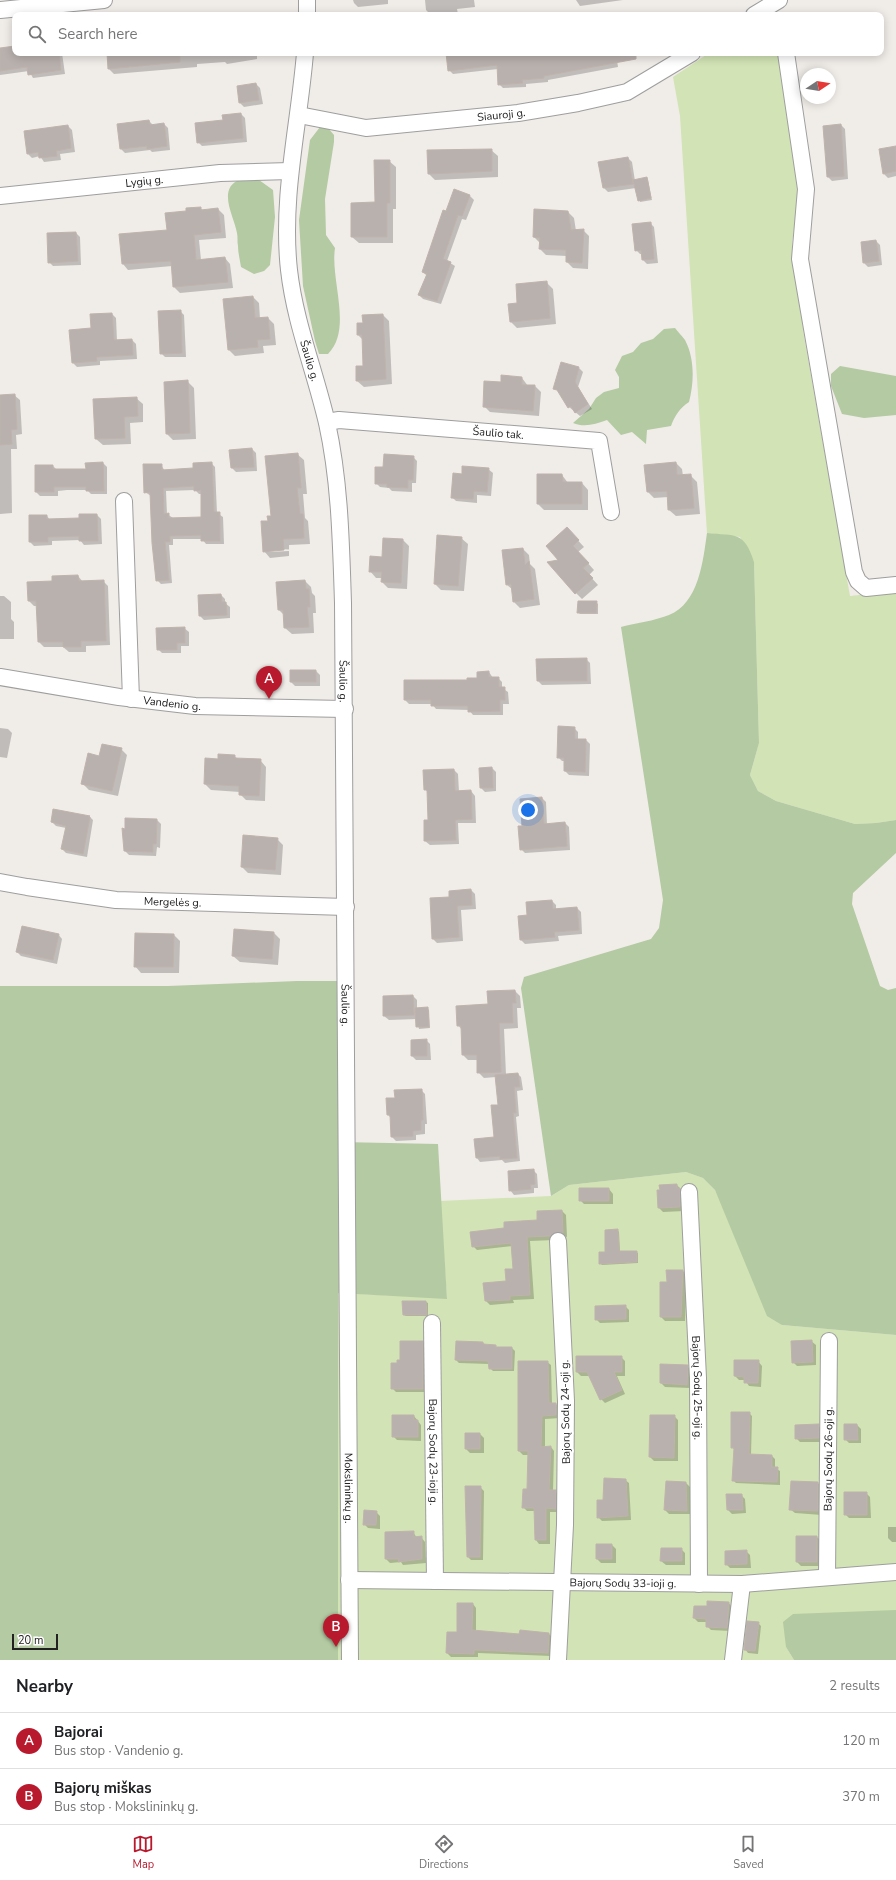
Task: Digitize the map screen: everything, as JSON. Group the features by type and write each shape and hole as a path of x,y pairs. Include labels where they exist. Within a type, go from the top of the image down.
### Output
{"street":[{"path":"0,10 104,0"},
{"path":"307,0 307,12"},
{"path":"759,12 778,0 780,12"},
{"name":"Šaulio g.","path":"305,56 299,115 290,171 287,222 289,269 294,306 327,422 336,468 340,530 345,709 346,1317"},
{"name":"Siauroji g.","path":"299,115 366,128 518,113 578,103 627,92 687,56"},
{"path":"786,56 806,189 800,259 854,572 858,581 866,588 896,585"},
{"name":"Lygių g.","path":"0,196 220,173 290,171"},
{"name":"Šaulio tak.","path":"327,422 339,420 360,421 599,441 611,512"},
{"path":"124,501 131,699"},
{"name":"Vandenio g.","path":"0,677 131,699 195,706 345,709"},
{"name":"Mergelės g.","path":"0,882 116,900 346,907"},
{"name":"Bajorų Sodų 25-oji g.","path":"689,1192 698,1378 699,1584"},
{"name":"Bajorų Sodų 24-oji g.","path":"558,1241 566,1401 563,1583 558,1660"},
{"name":"Mokslininkų g.","path":"346,1317 350,1660"},
{"name":"Bajorų Sodų 23-ioji g.","path":"432,1323 435,1581"},
{"name":"Bajorų Sodų 26-oji g.","path":"827,1577 829,1341"},
{"name":"Bajorų Sodų 33-ioji g.","path":"349,1580 742,1584 896,1572"},
{"path":"733,1660 742,1584"}],"green space":[{"path":"704,56 780,56 800,187 792,243 804,336 850,596 896,591 896,820 855,824 776,801 758,791 750,775 759,743 754,562 740,537 707,533 680,116 673,77"},
{"path":"320,127 328,128 334,135 325,199 326,235 335,248 335,275 340,318 339,331 335,344 328,354 319,354 303,286 299,220 310,140"},
{"path":"241,179 259,180 273,190 275,217 270,265 264,271 254,274 241,267 237,233 228,203 229,189 234,183"},
{"path":"675,328 685,340 691,355 693,379 689,402 678,412 671,426 647,430 646,444 632,432 621,435 607,420 586,425 573,423 589,409 596,398 604,392 619,388 619,377 615,370 622,356 633,352 641,343 653,339 664,329"},
{"path":"840,366 896,376 896,415 864,418 842,414 831,386 831,374"},
{"path":"707,533 732,535 738,537 747,545 754,562 759,743 750,775 758,791 776,801 855,824 896,820 896,853 853,893 852,904 880,986 888,990 896,988 896,1335 782,1325 767,1316 715,1190 703,1178 686,1172 569,1185 551,1196 521,988 524,977 651,939 659,928 663,900 621,627 669,615 679,609 687,601 698,580 704,556"},
{"path":"337,981 340,1142 438,1144 447,1299 338,1293 338,1660 0,1660 0,986 168,986"},
{"path":"686,1172 703,1178 715,1190 782,1325 896,1335 896,1610 786,1647 794,1660 338,1660 338,1293 447,1298 440,1201 551,1196 569,1185"},
{"path":"896,1610 896,1660 794,1660 786,1647 783,1622 793,1614"}],"building":[{"path":"12,46 12,56 59,56 61,70 28,75 27,67 0,71 0,48"},
{"path":"107,56 180,56 180,62 108,69"},
{"path":"446,56 636,56 636,59 544,76 544,78 522,80 523,83 498,85 497,65 448,71"},
{"path":"256,83 259,100 239,103 237,86"},
{"path":"241,113 243,138 197,143 195,123 223,120 222,115"},
{"path":"149,120 150,125 164,123 167,146 147,149 147,146 120,149 117,124"},
{"path":"841,124 844,176 827,177 823,126"},
{"path":"68,125 71,148 56,151 57,156 39,158 38,152 27,154 24,131"},
{"path":"896,146 896,171 883,174 879,149"},
{"path":"492,149 492,171 428,174 427,150"},
{"path":"628,157 633,184 603,188 598,162"},
{"path":"374,160 390,160 390,203 387,203 387,237 351,237 351,203 375,202"},
{"path":"647,177 651,198 638,201 633,180"},
{"path":"454,189 470,195 462,216 458,215 443,259 451,262 437,301 418,295 427,274 422,272 443,210 446,211"},
{"path":"201,207 201,210 218,208 221,232 194,235 196,260 225,257 228,282 173,287 171,261 122,264 119,234 167,230 165,213 186,211 186,208"},
{"path":"534,209 568,211 571,230 584,229 582,263 566,262 566,250 539,249 540,238 533,237"},
{"path":"651,222 654,259 642,260 641,250 635,251 632,224"},
{"path":"76,232 78,261 48,263 47,233"},
{"path":"876,240 879,261 863,263 861,242"},
{"path":"547,281 550,318 510,322 508,304 517,303 516,284"},
{"path":"253,296 255,318 268,317 270,339 257,340 258,347 228,350 223,299"},
{"path":"181,310 182,353 160,354 158,311"},
{"path":"112,313 114,340 132,339 133,355 96,357 97,361 72,363 69,330 91,328 90,314"},
{"path":"383,314 386,379 356,381 356,366 363,366 362,335 357,335 357,323 363,323 362,315"},
{"path":"561,362 579,367 575,382 588,404 575,413 571,406 568,408 557,390 553,389"},
{"path":"501,375 522,377 522,385 535,385 533,411 483,407 484,381 501,382"},
{"path":"188,380 190,433 166,434 164,382"},
{"path":"15,394 17,429 11,430 12,444 0,445 0,395"},
{"path":"137,397 138,416 124,417 125,438 95,439 93,399"},
{"path":"252,448 254,467 231,468 229,450"},
{"path":"298,453 301,488 297,488 300,514 303,514 304,538 283,539 284,550 263,552 261,521 268,521 267,516 271,516 265,456"},
{"path":"384,454 414,456 413,480 408,480 408,488 387,487 387,484 375,484 375,467 383,467"},
{"path":"103,462 104,491 86,491 86,487 54,487 54,492 35,492 35,465 53,465 53,469 86,469 85,463"},
{"path":"212,462 214,512 220,512 220,541 201,541 201,535 170,536 170,542 165,542 169,580 156,581 152,543 150,492 144,493 143,464 162,464 162,470 193,468 193,463","holes":["194,486 194,491 201,490 201,517 169,518 169,513 164,514 163,488"]},
{"path":"676,462 677,475 691,474 694,508 668,510 667,491 647,492 644,465"},
{"path":"462,466 489,468 487,492 474,491 473,499 451,498 453,473 462,474"},
{"path":"537,474 562,474 563,482 582,482 582,504 537,504"},
{"path":"79,514 97,514 98,541 79,541 79,536 48,537 48,542 29,542 29,515 47,515 47,519 79,518"},
{"path":"567,527 579,540 573,546 589,563 583,568 593,578 575,594 547,562 558,560 546,546"},
{"path":"437,535 462,537 458,586 434,584"},
{"path":"383,538 403,539 401,583 381,582 382,572 369,572 370,556 382,557"},
{"path":"523,548 525,565 529,561 534,599 513,602 511,584 506,585 502,550"},
{"path":"78,575 79,581 104,580 106,641 81,641 81,647 63,647 63,642 38,642 36,601 28,601 27,582 52,581 52,576"},
{"path":"305,580 306,589 309,589 310,607 307,607 309,627 284,628 283,610 278,610 276,582"},
{"path":"221,594 222,602 226,602 227,615 199,616 198,595"},
{"path":"578,601 597,601 596,613 577,613"},
{"path":"185,627 185,643 177,643 177,650 157,650 156,628"},
{"path":"587,658 587,681 537,681 536,659"},
{"path":"290,670 316,670 316,682 290,682"},
{"path":"489,671 489,677 499,677 499,687 505,687 505,700 500,700 500,711 468,712 468,706 431,706 431,700 404,700 404,680 467,680 467,678 477,678 477,672"},
{"path":"558,726 575,727 575,739 586,739 585,772 564,771 564,758 557,758"},
{"path":"102,744 122,748 112,791 81,784 88,753 99,756"},
{"path":"218,754 235,755 235,758 261,759 259,796 239,795 239,786 204,784 205,758 218,759"},
{"path":"492,767 493,788 480,788 479,768"},
{"path":"454,769 455,791 471,790 472,819 455,820 456,840 424,841 424,820 428,820 427,790 424,790 423,770"},
{"path":"542,797 544,824 565,822 567,846 520,850 518,826 522,826 520,799"},
{"path":"53,809 90,816 88,817 90,817 83,854 61,849 66,826 51,822"},
{"path":"125,818 157,819 156,844 153,844 153,852 124,851 122,828 125,829"},
{"path":"243,835 278,838 275,870 241,867"},
{"path":"471,889 472,905 457,906 459,937 432,939 430,898 449,897 449,891"},
{"path":"552,900 553,909 577,907 579,930 554,932 555,937 520,940 518,916 527,915 526,902"},
{"path":"22,926 59,934 53,960 16,952"},
{"path":"234,929 274,932 272,959 232,956"},
{"path":"135,933 174,934 173,967 134,967"},
{"path":"515,990 516,1003 512,1003 513,1023 499,1023 501,1072 477,1073 477,1055 462,1055 461,1026 457,1026 456,1006 488,1004 487,991"},
{"path":"413,995 414,1015 383,1016 383,996"},
{"path":"428,1007 429,1027 416,1027 415,1008"},
{"path":"427,1039 427,1056 411,1056 411,1040"},
{"path":"518,1073 520,1087 514,1087 516,1113 513,1113 517,1158 500,1159 500,1156 476,1158 474,1139 494,1137 491,1105 498,1105 495,1075"},
{"path":"422,1089 423,1120 421,1120 421,1130 413,1131 413,1136 391,1137 390,1115 387,1115 386,1098 395,1098 394,1090"},
{"path":"534,1169 535,1184 530,1185 531,1189 509,1191 508,1171"},
{"path":"677,1184 677,1188 680,1188 680,1207 658,1208 657,1190 660,1190 659,1185"},
{"path":"579,1188 609,1188 609,1201 579,1201"},
{"path":"562,1210 563,1233 557,1232 550,1236 527,1237 530,1295 510,1296 510,1300 485,1301 483,1283 506,1281 505,1269 513,1269 511,1243 472,1247 470,1232 504,1228 504,1222 537,1220 537,1211"},
{"path":"618,1229 619,1251 637,1251 637,1262 599,1264 599,1252 605,1252 605,1230"},
{"path":"666,1270 683,1270 681,1317 660,1317 660,1282 667,1282"},
{"path":"402,1301 426,1301 427,1315 403,1315"},
{"path":"626,1305 626,1319 595,1320 595,1306"},
{"path":"812,1340 813,1362 792,1363 791,1341"},
{"path":"400,1341 423,1341 423,1389 391,1389 391,1363 397,1363 397,1360 400,1360"},
{"path":"456,1341 483,1342 483,1344 496,1345 496,1347 512,1347 512,1369 489,1369 488,1361 455,1360"},
{"path":"576,1356 622,1356 622,1372 614,1372 622,1390 600,1400 587,1372 576,1372"},
{"path":"734,1360 759,1360 758,1383 744,1383 744,1377 734,1376"},
{"path":"518,1361 548,1361 549,1403 556,1403 556,1415 542,1416 541,1447 551,1446 549,1490 556,1490 556,1509 546,1508 546,1540 535,1540 534,1508 522,1508 523,1489 527,1489 528,1451 518,1451"},
{"path":"660,1364 688,1365 687,1385 660,1383"},
{"path":"731,1412 750,1412 749,1454 772,1455 772,1467 778,1467 777,1482 732,1481 734,1448 731,1448"},
{"path":"392,1415 414,1415 414,1420 418,1420 418,1437 392,1437"},
{"path":"650,1415 675,1415 674,1458 649,1457"},
{"path":"819,1424 819,1438 795,1439 795,1425"},
{"path":"844,1424 857,1424 858,1440 844,1440"},
{"path":"465,1433 480,1433 480,1449 465,1449"},
{"path":"604,1478 626,1479 628,1516 597,1518 597,1500 603,1500"},
{"path":"666,1481 686,1482 687,1511 664,1510"},
{"path":"791,1481 818,1482 818,1511 789,1510"},
{"path":"465,1486 481,1486 480,1557 467,1557"},
{"path":"844,1492 867,1492 867,1515 844,1515"},
{"path":"726,1494 742,1494 743,1510 727,1510"},
{"path":"364,1510 377,1511 376,1525 363,1525"},
{"path":"414,1531 414,1537 422,1536 422,1559 398,1562 399,1559 385,1559 385,1532"},
{"path":"796,1536 817,1536 817,1562 796,1562"},
{"path":"596,1544 612,1544 612,1559 596,1559"},
{"path":"661,1548 682,1548 682,1561 660,1561"},
{"path":"747,1550 747,1564 725,1565 725,1551"},
{"path":"707,1601 729,1602 727,1628 706,1627 706,1619 693,1618 694,1606 707,1606"},
{"path":"457,1603 473,1603 472,1630 519,1634 520,1630 549,1633 548,1653 474,1650 474,1654 446,1653 447,1632 457,1632"},
{"path":"747,1621 759,1622 755,1651 744,1650"}],"place":[{"name":"Bajorai","path":"269,699"},
{"name":"Bajorų miškas","path":"336,1647"}]}
